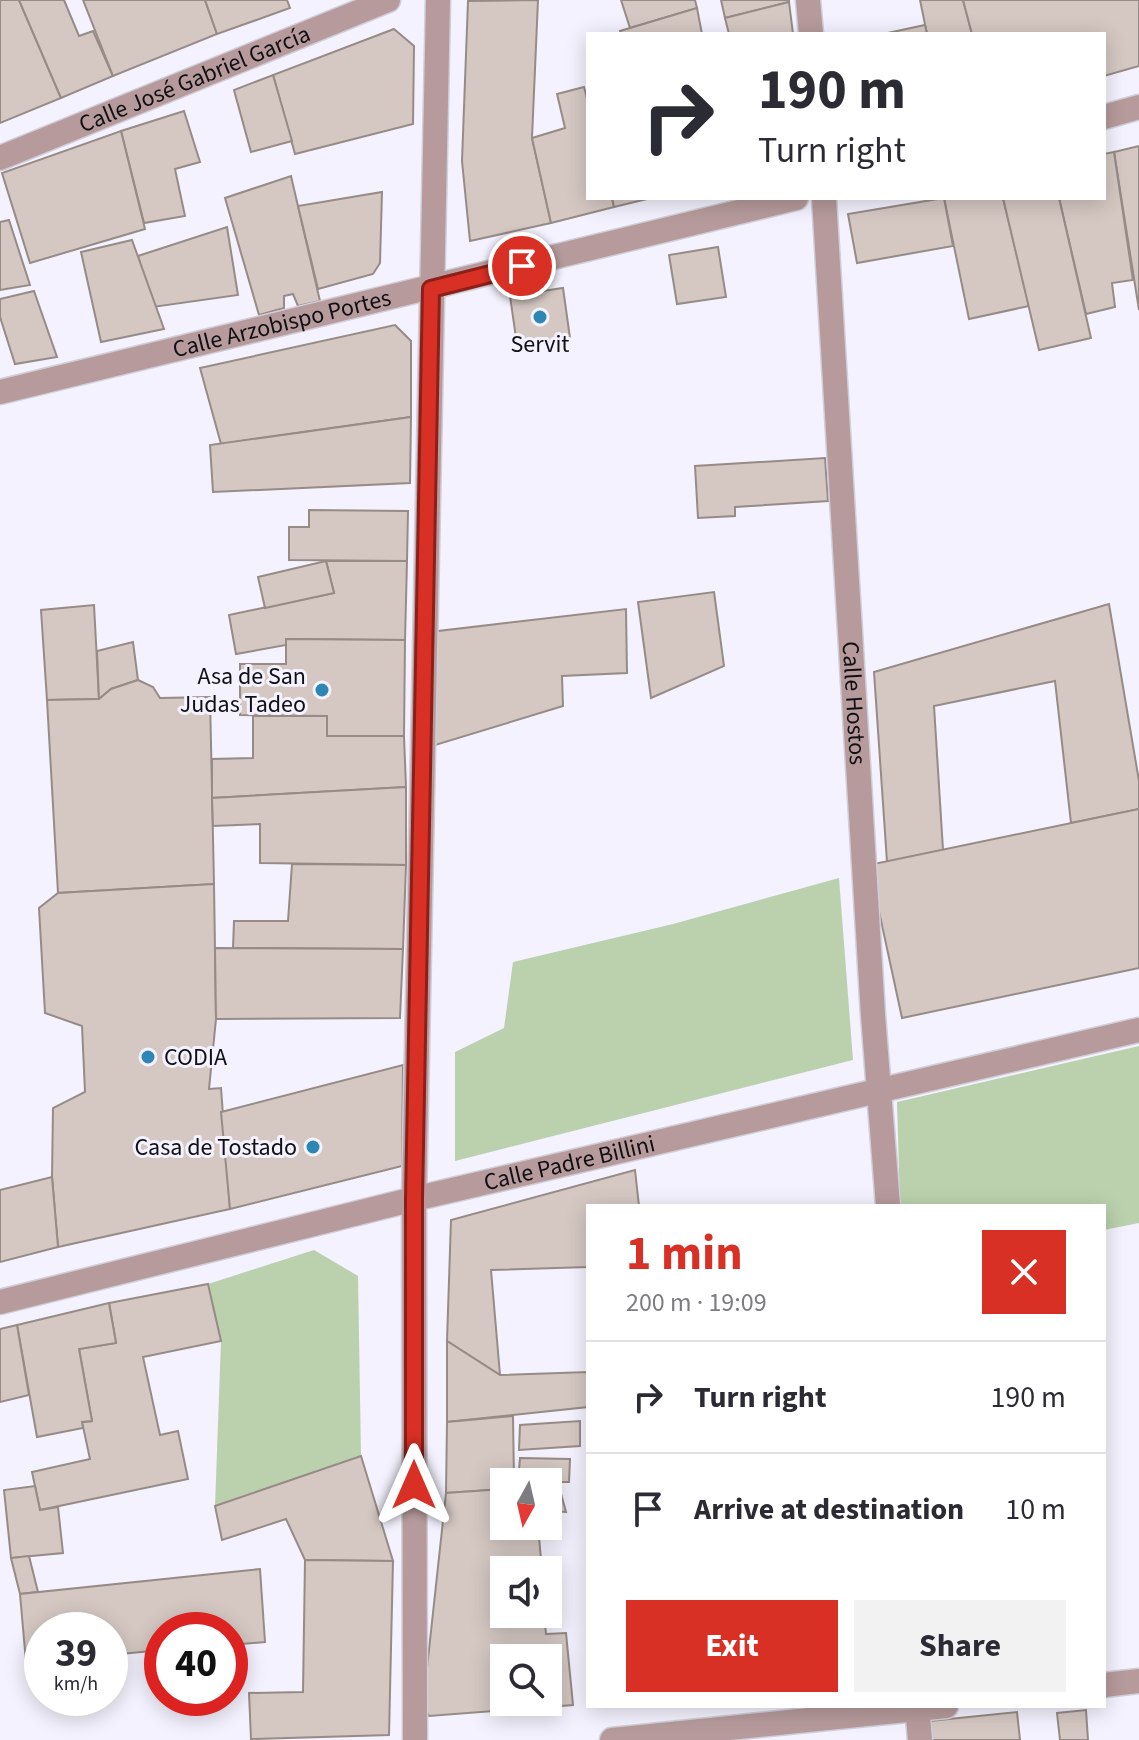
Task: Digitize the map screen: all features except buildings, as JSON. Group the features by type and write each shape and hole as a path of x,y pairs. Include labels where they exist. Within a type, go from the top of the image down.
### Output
{"street":[{"name":"Calle José Gabriel García","path":"0,158 388,0"},
{"path":"415,1740 414,1199 438,0"},
{"path":"808,0 811,32"},
{"path":"1106,116 1139,107"},
{"name":"Calle Arzobispo Portes","path":"0,392 788,200"},
{"name":"Calle Hostos","path":"824,200 888,1204"},
{"name":"Calle Padre Billini","path":"0,1302 414,1199 1139,1030"},
{"path":"1106,1685 1139,1681"},
{"path":"612,1740 917,1708 920,1740"}],"green space":[{"path":"839,878 853,1060 455,1161 455,1052 504,1028 513,962 673,924"},
{"path":"1139,1046 1139,1223 1106,1230 1106,1204 900,1204 897,1102"},
{"path":"314,1250 358,1276 361,1456 215,1506 221,1341 208,1284"}],"place":[{"name":"Servit","path":"540,317"},
{"name":"Asa de San Judas Tadeo","path":"322,690"},
{"name":"CODIA","path":"148,1057"},
{"name":"Casa de Tostado","path":"313,1147"}],"route":[{"path":"414,1485 414,1199 431,289 522,266"}]}
